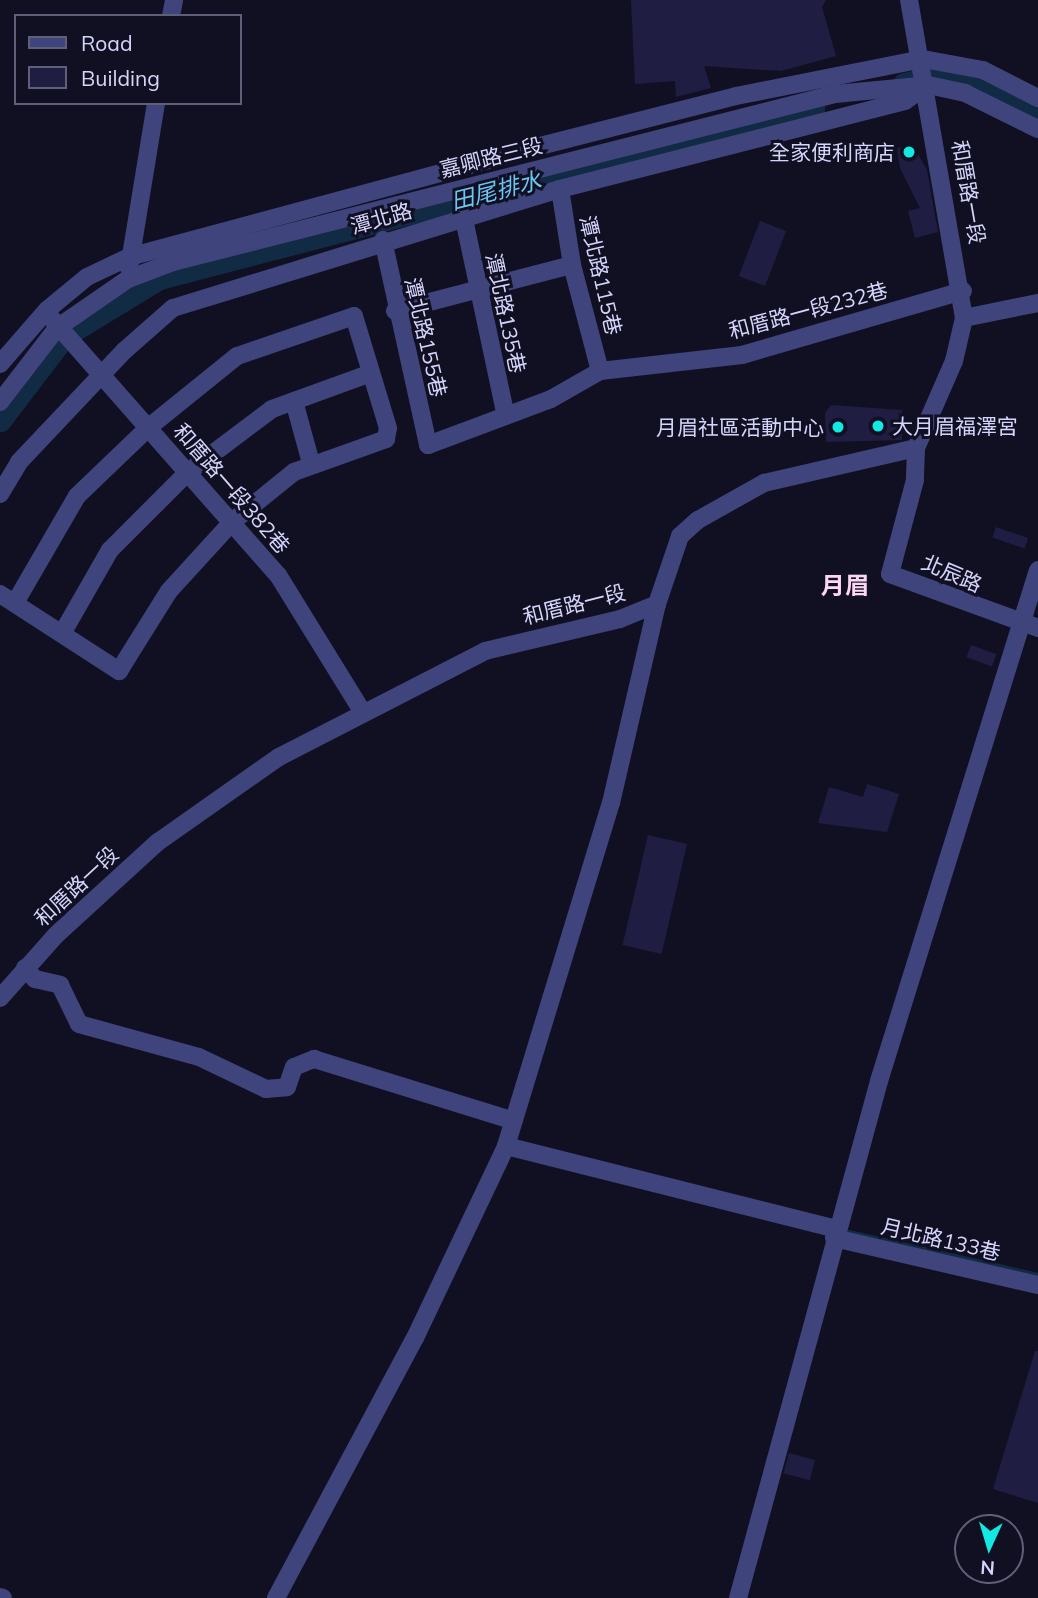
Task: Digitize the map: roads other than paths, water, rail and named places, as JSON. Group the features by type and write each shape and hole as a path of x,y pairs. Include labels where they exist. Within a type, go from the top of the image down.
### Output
{"street":[{"name":"和厝路一段","path":"0,998 25,968 158,842 279,757 362,711 485,651 620,619 657,604 680,536 698,520 764,483 916,448 954,361 964,318 963,291 925,71 909,0"},
{"name":"嘉卿路三段","path":"0,364 47,310 87,277 129,257 710,103 925,71 983,70 1038,98"},
{"name":"嘉卿路三段","path":"0,402 57,328 128,279 173,262 925,71 1038,129"},
{"name":"潭北路","path":"0,494 19,462 101,374 173,308 290,275 383,240 464,219 559,189 905,101 925,71"},
{"path":"128,279 129,257 156,105"},
{"name":"潭北路115巷","path":"559,189 572,265 600,371"},
{"name":"潭北路135巷","path":"464,219 506,416"},
{"name":"潭北路155巷","path":"383,240 395,311 428,445"},
{"path":"395,311 478,294 572,265"},
{"name":"和厝路一段232巷","path":"428,445 551,399 600,371 742,355 963,291"},
{"path":"964,318 1038,303"},
{"name":"和厝路一段382巷","path":"47,310 57,328 149,427 278,575 362,711"},
{"path":"355,316 371,373 388,428 386,439 311,463 232,522 169,591 120,671 64,632 7,599 77,496 149,427 237,356 355,316"},
{"path":"64,632 110,550 187,472 272,409 371,373"},
{"path":"294,401 311,463"},
{"name":"北辰路","path":"916,448 915,480 890,573 1031,627"},
{"path":"738,1598 836,1233 1031,627 1038,570"},
{"path":"276,1598 415,1338 506,1146 611,803 657,604"},
{"path":"25,968 36,979 60,985 79,1024 199,1056 266,1089 287,1087 294,1067 314,1059 514,1121"},
{"name":"月北路133巷","path":"506,1146 1038,1285"}],"waterway":[{"name":"田尾排水","path":"904,84 946,75 1038,115"},
{"name":"田尾排水","path":"0,420 64,336 159,278 813,108"},
{"path":"845,1231 1038,1275"}],"place":[{"name":"全家便利商店","path":"909,152"},
{"name":"大月眉福澤宮","path":"878,426"},
{"name":"月眉社區活動中心","path":"838,427"}],"district":[{"name":"月眉","path":"845,586"}]}
